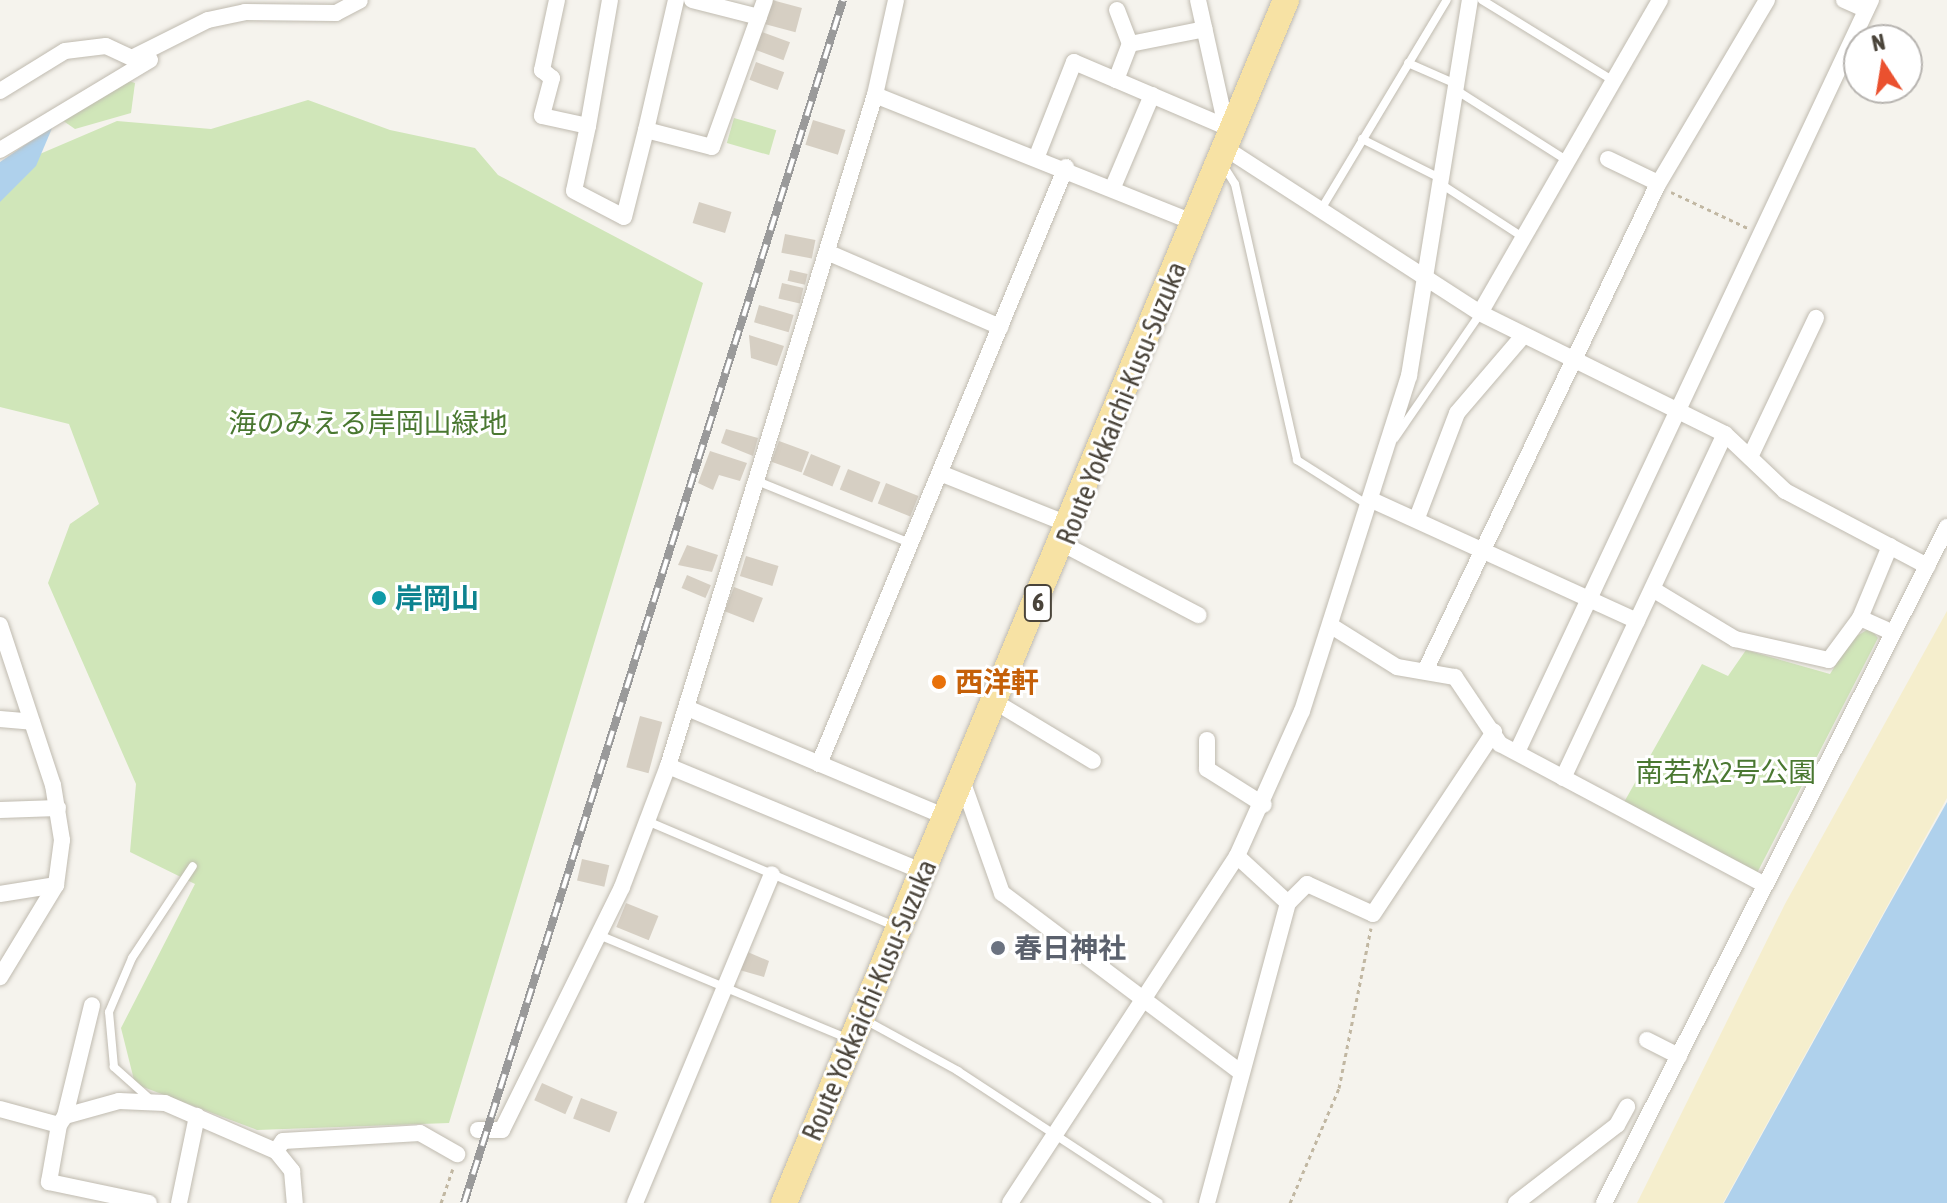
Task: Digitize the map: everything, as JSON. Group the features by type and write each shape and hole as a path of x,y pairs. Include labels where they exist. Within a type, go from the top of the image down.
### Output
{"main road":[{"name":"Route Yokkaichi-Kusu-Suzuka","path":"784,1203 922,871 949,818 997,703 1286,0"}],"street":[{"path":"0,91 65,51 106,46 132,58 163,41 245,12 336,13 360,0"},
{"path":"557,0 542,70 552,78 542,116 588,126"},
{"path":"610,0 574,191 624,217 676,0"},
{"path":"692,0 759,17"},
{"path":"646,130 712,147 765,0"},
{"path":"478,1130 502,1130 599,935 668,766 875,95 896,0"},
{"path":"1198,0 1226,141"},
{"path":"1010,1203 1050,1133 1237,856 1264,805 1333,627 1393,439 1428,277 1470,0"},
{"path":"1480,313 1563,158 1660,0"},
{"path":"1426,669 1657,185 1767,0"},
{"path":"1517,752 1869,5 1844,0"},
{"path":"1116,80 1130,44 1117,10"},
{"path":"1130,44 1205,29"},
{"path":"0,150 161,54 163,41"},
{"path":"1037,156 1074,62 1152,95 1226,141 1480,313 1572,363 1725,434 1785,491 1927,566"},
{"path":"875,95 1066,167 1195,223"},
{"path":"1113,187 1152,95"},
{"path":"1608,159 1657,185"},
{"path":"819,764 1066,167"},
{"path":"827,252 1000,327"},
{"path":"1750,457 1816,318"},
{"path":"1417,518 1457,413 1523,336"},
{"path":"1563,778 1725,434"},
{"path":"940,473 1066,534 1198,615"},
{"path":"1373,504 1417,518 1483,547 1637,621"},
{"path":"1604,1203 1679,1056 1761,883 1947,527"},
{"path":"1654,590 1735,639 1818,662 1829,660 1860,618 1890,546"},
{"path":"1860,618 1892,632"},
{"path":"1333,627 1397,667 1426,669 1470,688 1494,732 1517,752 1761,883"},
{"path":"2,635 58,808 56,885 2,972"},
{"path":"997,703 1093,761"},
{"path":"687,708 949,818"},
{"path":"0,719 32,722"},
{"path":"1207,1203 1239,1071 1288,903 1307,884 1373,914 1494,732"},
{"path":"1207,740 1207,769 1264,805"},
{"path":"668,766 922,871"},
{"path":"963,783 1002,893 1145,993 1239,1071"},
{"path":"0,810 58,808"},
{"path":"1237,856 1288,903"},
{"path":"635,1203 772,874"},
{"path":"0,894 56,885"},
{"path":"92,1005 49,1182 149,1203"},
{"path":"1647,1040 1679,1056"},
{"path":"0,1109 62,1121 152,1100 276,1151 292,1171 295,1203"},
{"path":"1516,1203 1617,1125 1621,1104 1648,1117"},
{"path":"179,1203 197,1116"},
{"path":"276,1151 283,1141 420,1133 457,1154"}],"lane":[{"path":"1323,206 1447,0"},
{"path":"1482,0 1612,80"},
{"path":"1408,63 1456,87 1563,158"},
{"path":"1362,139 1442,182 1521,236"},
{"path":"1226,141 1297,460 1373,504"},
{"path":"1393,439 1480,313"},
{"path":"757,481 910,543"},
{"path":"647,821 898,928"},
{"path":"152,1100 114,1067 109,1012 132,958 193,866"},
{"path":"599,935 725,987 856,1029 1050,1133 1159,1203"}],"path":[{"path":"1657,185 1760,234"},
{"path":"1290,1203 1339,1088 1373,914"}],"green space":[{"path":"126,80 135,83 131,113 75,129 62,120"},
{"name":"海のみえる岸岡山緑地","path":"308,100 390,130 475,148 498,175 703,283 449,1123 257,1130 135,1084 121,1028 195,884 130,852 136,784 48,583 70,524 99,504 69,424 0,407 0,171 117,121 211,129"},
{"path":"734,118 776,130 769,155 727,143"},
{"name":"南若松2号公園","path":"1870,628 1878,638 1756,875 1623,804 1702,664 1728,676 1746,650 1830,674 1852,639"}],"sand":[{"path":"1947,611 1947,798 1723,1203 1637,1203 1785,904"}],"water":[{"path":"53,126 36,166 0,202 0,162"},
{"path":"1947,802 1947,1203 1724,1203 1885,912"}],"building":[{"path":"772,0 802,8 795,32 766,24"},
{"path":"759,31 790,42 784,60 753,49"},
{"path":"756,62 784,72 778,90 750,80"},
{"path":"813,120 846,130 838,155 805,145"},
{"path":"699,202 732,212 725,233 693,223"},
{"path":"785,234 815,240 812,259 781,253"},
{"path":"790,270 808,274 805,285 788,281"},
{"path":"782,283 803,288 800,304 778,299"},
{"path":"759,305 794,315 789,332 754,322"},
{"path":"749,335 784,346 777,366 751,358"},
{"path":"726,429 758,438 753,456 721,443"},
{"path":"779,441 809,452 802,473 771,462"},
{"path":"710,451 747,463 740,481 719,475 713,490 698,483"},
{"path":"811,454 841,466 832,486 803,474"},
{"path":"848,469 880,482 872,503 840,489"},
{"path":"886,483 918,496 910,517 878,503"},
{"path":"687,545 718,555 712,572 678,565"},
{"path":"746,556 779,566 772,586 740,576"},
{"path":"687,575 711,585 705,598 682,588"},
{"path":"734,587 763,598 754,622 725,611"},
{"path":"640,716 662,722 648,773 626,767"},
{"path":"582,859 609,865 604,887 577,880"},
{"path":"626,903 658,916 649,940 616,927"},
{"path":"743,950 769,961 764,977 736,969"},
{"path":"542,1083 573,1097 565,1114 534,1100"},
{"path":"581,1098 617,1112 610,1133 573,1119"}],"railway":[{"path":"464,1203 843,0"}],"place":[{"name":"岸岡山","path":"379,598"},
{"name":"西洋軒","path":"939,682"},
{"name":"春日神社","path":"998,948"}]}
